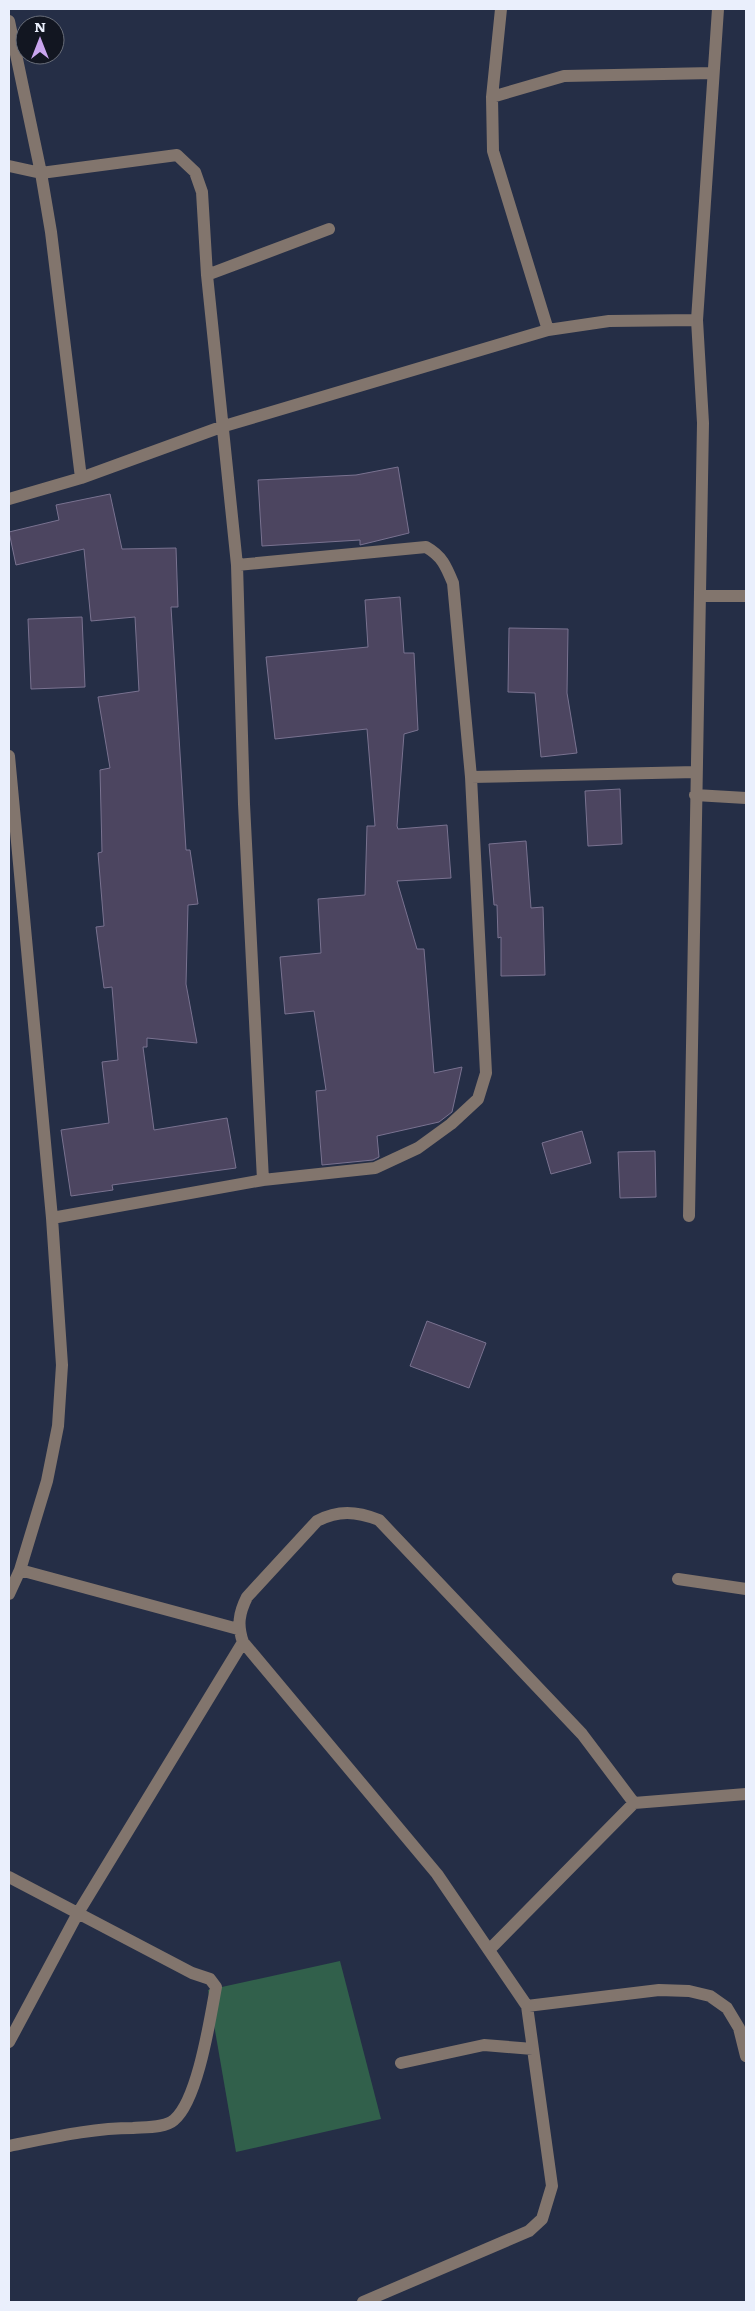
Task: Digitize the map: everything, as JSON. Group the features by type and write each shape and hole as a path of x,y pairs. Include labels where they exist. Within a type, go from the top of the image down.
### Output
{"street":[{"path":"501,9 492,97 492,151 548,330"},
{"path":"690,1216 695,795 703,423 697,320 718,9"},
{"path":"9,21 41,173 51,232 81,478"},
{"path":"492,97 564,76 713,73"},
{"path":"9,166 41,173 177,155 195,172 202,192 207,275 214,330 221,427 237,565 244,804 263,1180"},
{"path":"207,275 329,229"},
{"path":"9,499 81,478 221,427 548,330 609,321 697,320"},
{"path":"52,1218 263,1180 375,1168 418,1148 451,1124 478,1099 486,1073 470,777 453,583 446,565 438,554 426,547 237,565"},
{"path":"700,596 746,596"},
{"path":"9,756 52,1218 62,1365 58,1426 47,1481 20,1570 9,1594"},
{"path":"470,777 696,772"},
{"path":"695,795 746,798"},
{"path":"363,2302 529,2231 542,2219 552,2186 527,2006 438,1874 243,1642 238,1629 240,1611 247,1597 317,1521 330,1514 346,1512 364,1514 379,1520 582,1734 634,1803"},
{"path":"20,1570 238,1629"},
{"path":"678,1579 746,1588"},
{"path":"9,2042 78,1913 243,1642"},
{"path":"489,1950 634,1803 746,1794"},
{"path":"9,1877 192,1973 210,1979 216,1987 204,2048 186,2106 173,2121 149,2127 106,2128 9,2146"},
{"path":"527,2006 659,1990 689,1990 710,1996 727,2008 739,2028 746,2056"},
{"path":"401,2063 484,2045 533,2049"}],"green space":[{"path":"340,1961 381,2119 236,2152 208,1990"}],"building":[{"path":"398,467 409,533 360,545 360,540 262,546 258,480 356,475"},
{"path":"110,494 122,549 176,548 178,607 171,607 186,850 190,850 198,904 188,905 186,984 197,1043 147,1038 147,1047 143,1047 154,1130 227,1118 236,1168 112,1185 113,1190 71,1196 61,1130 109,1123 102,1062 118,1060 112,987 104,988 96,927 104,926 98,853 102,852 100,770 110,768 98,697 139,691 135,617 91,621 84,549 16,565 9,532 59,520 56,505"},
{"path":"400,597 404,653 414,653 418,730 404,734 397,826 398,829 447,825 451,878 397,881 417,949 424,949 434,1073 462,1067 452,1112 439,1122 377,1136 379,1157 373,1160 322,1165 316,1091 326,1090 314,1011 285,1014 280,957 321,953 318,899 365,895 367,826 375,826 367,729 275,739 266,657 368,647 365,600"},
{"path":"82,617 85,687 31,689 28,619"},
{"path":"509,628 568,629 567,693 577,753 541,757 535,693 508,692"},
{"path":"620,789 622,844 588,846 585,791"},
{"path":"526,841 531,908 543,907 545,975 501,976 501,937 498,938 497,905 494,905 489,844"},
{"path":"582,1131 591,1163 551,1174 542,1143"},
{"path":"655,1151 656,1197 620,1198 618,1152"},
{"path":"427,1321 486,1343 469,1388 410,1366"}]}
